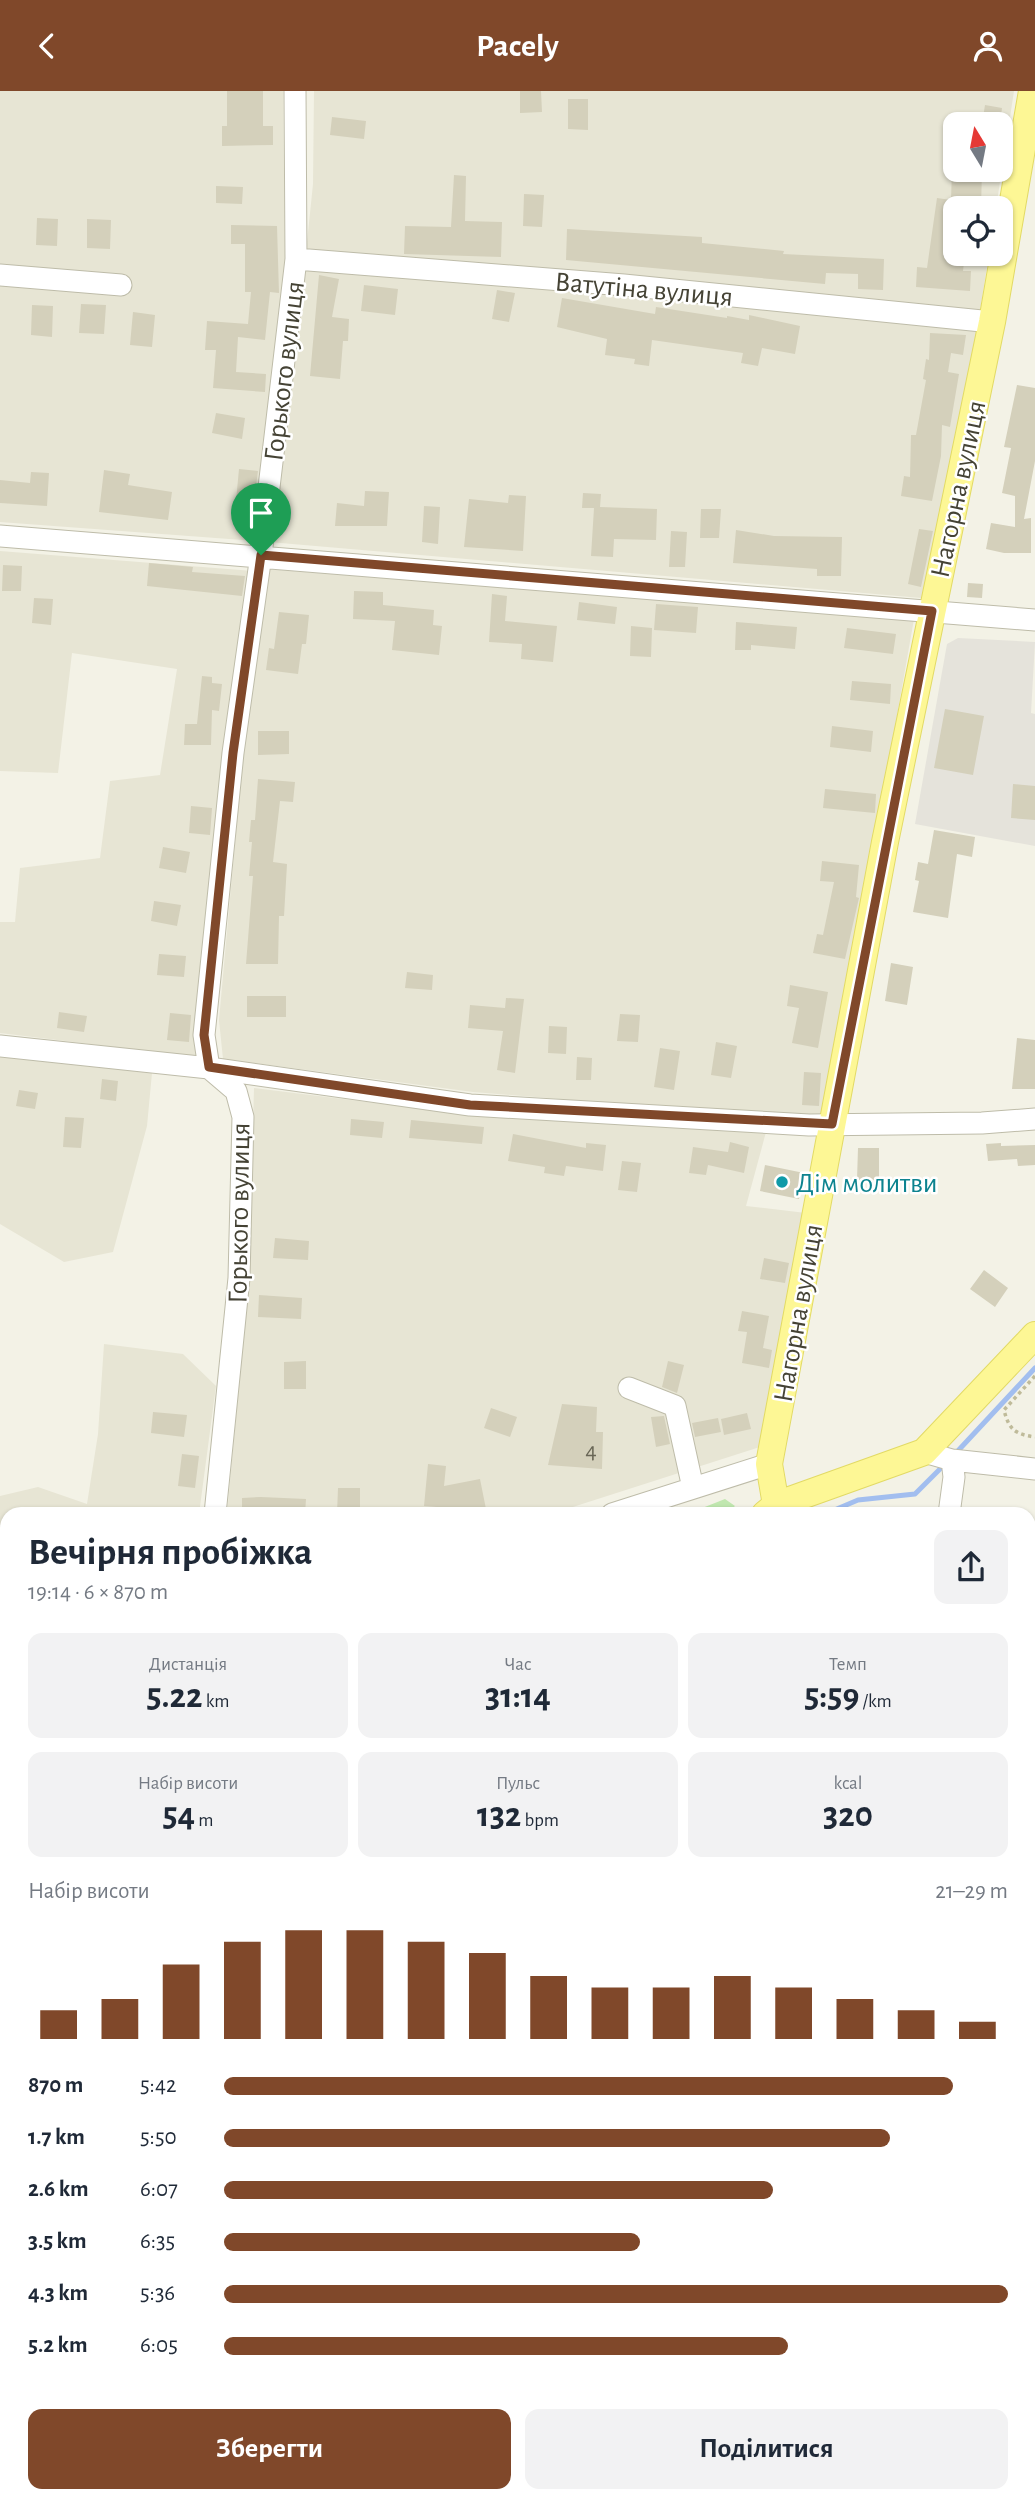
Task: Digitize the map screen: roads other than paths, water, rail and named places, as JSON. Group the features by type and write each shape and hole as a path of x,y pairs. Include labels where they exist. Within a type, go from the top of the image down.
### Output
{"main road":[{"name":"Нагорна вулиця","path":"771,1507 769,1464 932,611 992,322 1032,91"},
{"path":"776,1507 924,1452 1035,1335"}],"street":[{"name":"Горького вулиця","path":"216,1507 239,1278 243,1117 236,1091 209,1067 204,1035 233,753 261,555 296,259 295,91"},
{"name":"Ватутіна вулиця","path":"296,259 624,285 992,322"},
{"path":"0,275 121,285"},
{"path":"0,536 261,555 1035,620"},
{"path":"0,1046 209,1067 470,1105 832,1124 982,1123 1035,1119"},
{"path":"629,1388 675,1406 693,1488"},
{"path":"924,1452 952,1460 1035,1469"},
{"path":"950,1507 954,1477 952,1460"},
{"path":"634,1507 769,1464"}],"waterway":[{"path":"955,1454 1035,1368"},
{"path":"842,1507 858,1500 915,1494 946,1463"}],"place":[{"name":"Дім молитви","path":"782,1182"}]}
